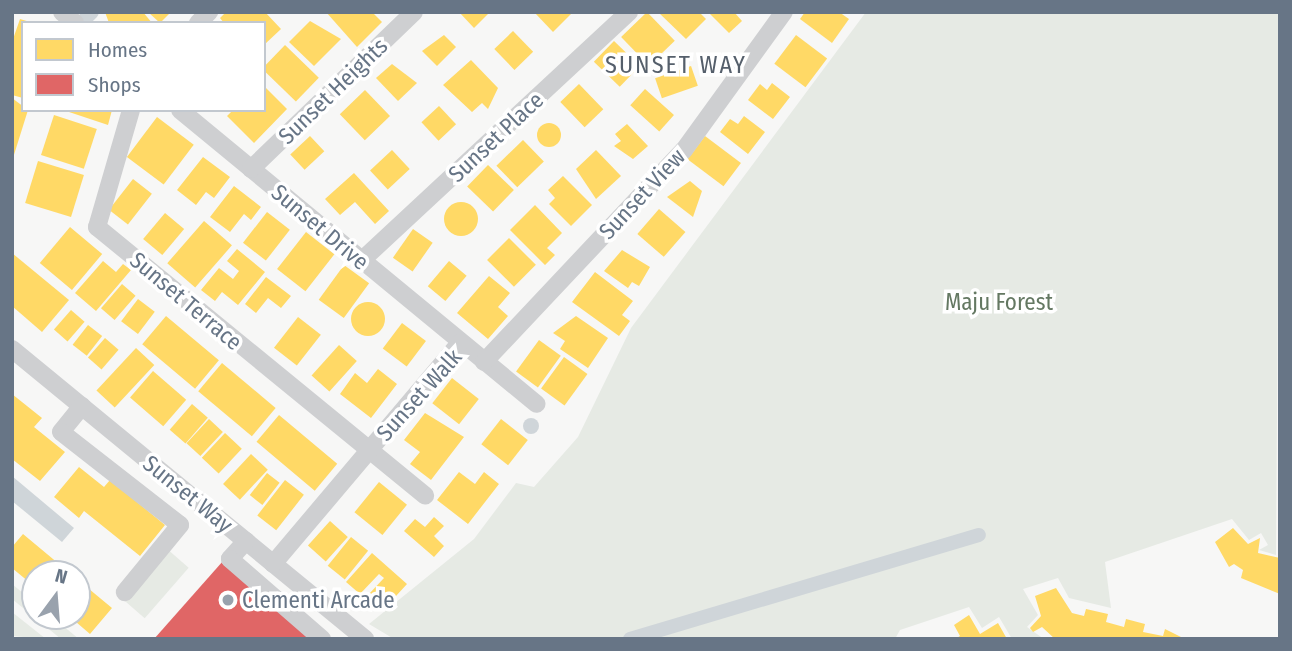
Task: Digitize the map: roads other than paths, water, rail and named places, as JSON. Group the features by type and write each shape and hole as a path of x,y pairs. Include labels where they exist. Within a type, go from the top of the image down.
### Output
{"street":[{"name":"Sunset Heights","path":"251,169 414,12"},
{"name":"Sunset Place","path":"362,261 629,12"},
{"name":"Sunset View","path":"484,362 684,150 784,12"},
{"name":"Sunset Terrace","path":"130,112 97,227 368,452"},
{"name":"Sunset Drive","path":"182,112 460,343"},
{"name":"Sunset Walk","path":"273,564 460,343 537,404"},
{"name":"Sunset Way","path":"12,349 273,564 344,633 365,639"},
{"path":"82,406 61,432 180,525 125,592"},
{"path":"99,461 118,437"},
{"name":"Sunset Walk","path":"368,452 425,495"},
{"path":"246,541 230,559 322,639"}],"waterway":[{"path":"84,20 92,12"},
{"path":"630,639 979,535"}],"place":[{"name":"Clementi Arcade","path":"228,600"}],"district":[{"name":"SUNSET WAY","path":"676,66"}],"park label":[{"name":"Maju Forest","path":"999,302"}]}
